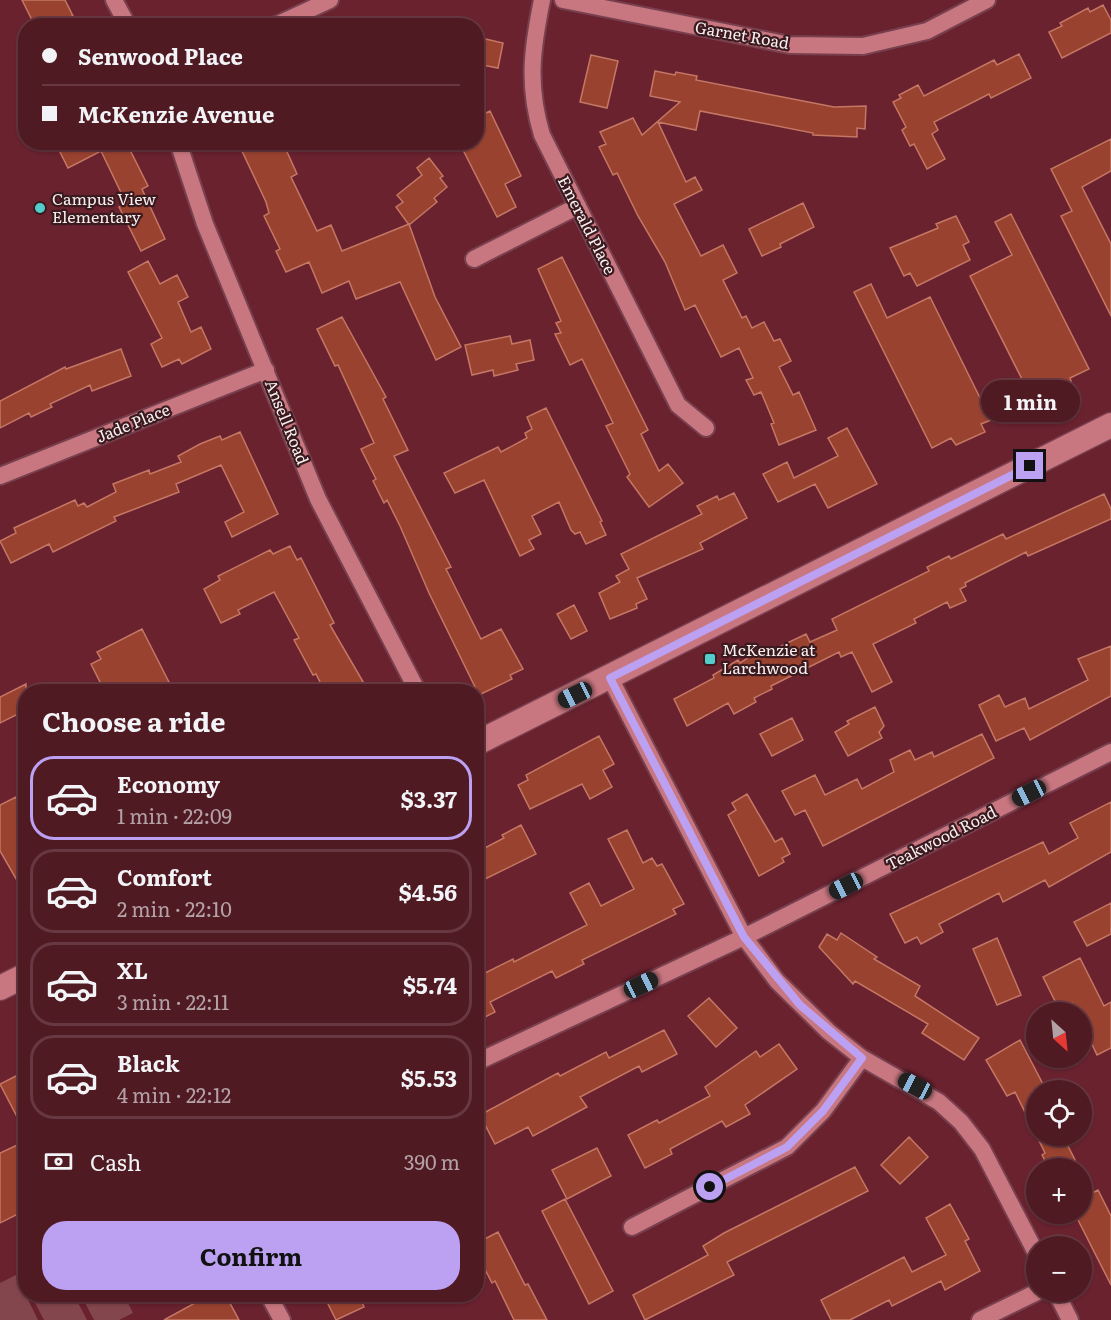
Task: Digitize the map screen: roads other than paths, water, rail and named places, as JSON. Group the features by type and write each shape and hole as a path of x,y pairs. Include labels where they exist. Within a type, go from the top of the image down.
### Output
{"main road":[{"path":"484,740 1111,425"},
{"path":"0,988 18,979"}],"street":[{"path":"114,0 124,18"},
{"path":"291,18 330,0"},
{"name":"Emerald Place","path":"542,0 530,70 535,112 542,135 678,405 706,428"},
{"name":"Garnet Road","path":"563,0 790,45 863,46 927,31 987,0"},
{"name":"Ansell Road","path":"181,150 205,224 318,500 414,684"},
{"path":"474,259 578,206"},
{"name":"Jade Place","path":"0,476 266,370"},
{"path":"610,678 744,937 800,1005 862,1058 915,1086 939,1102 961,1122 982,1149 1027,1236"},
{"name":"Teakwood Road","path":"484,1059 744,937 1111,752"},
{"path":"632,1227 787,1147 823,1111 862,1058"},
{"path":"980,1320 1026,1297"},
{"path":"272,1302 282,1320"},
{"path":"1061,1302 1070,1320"}],"place":[{"name":"Campus View Elementary","path":"40,208"},
{"name":"McKenzie at Larchwood","path":"710,659"}]}
